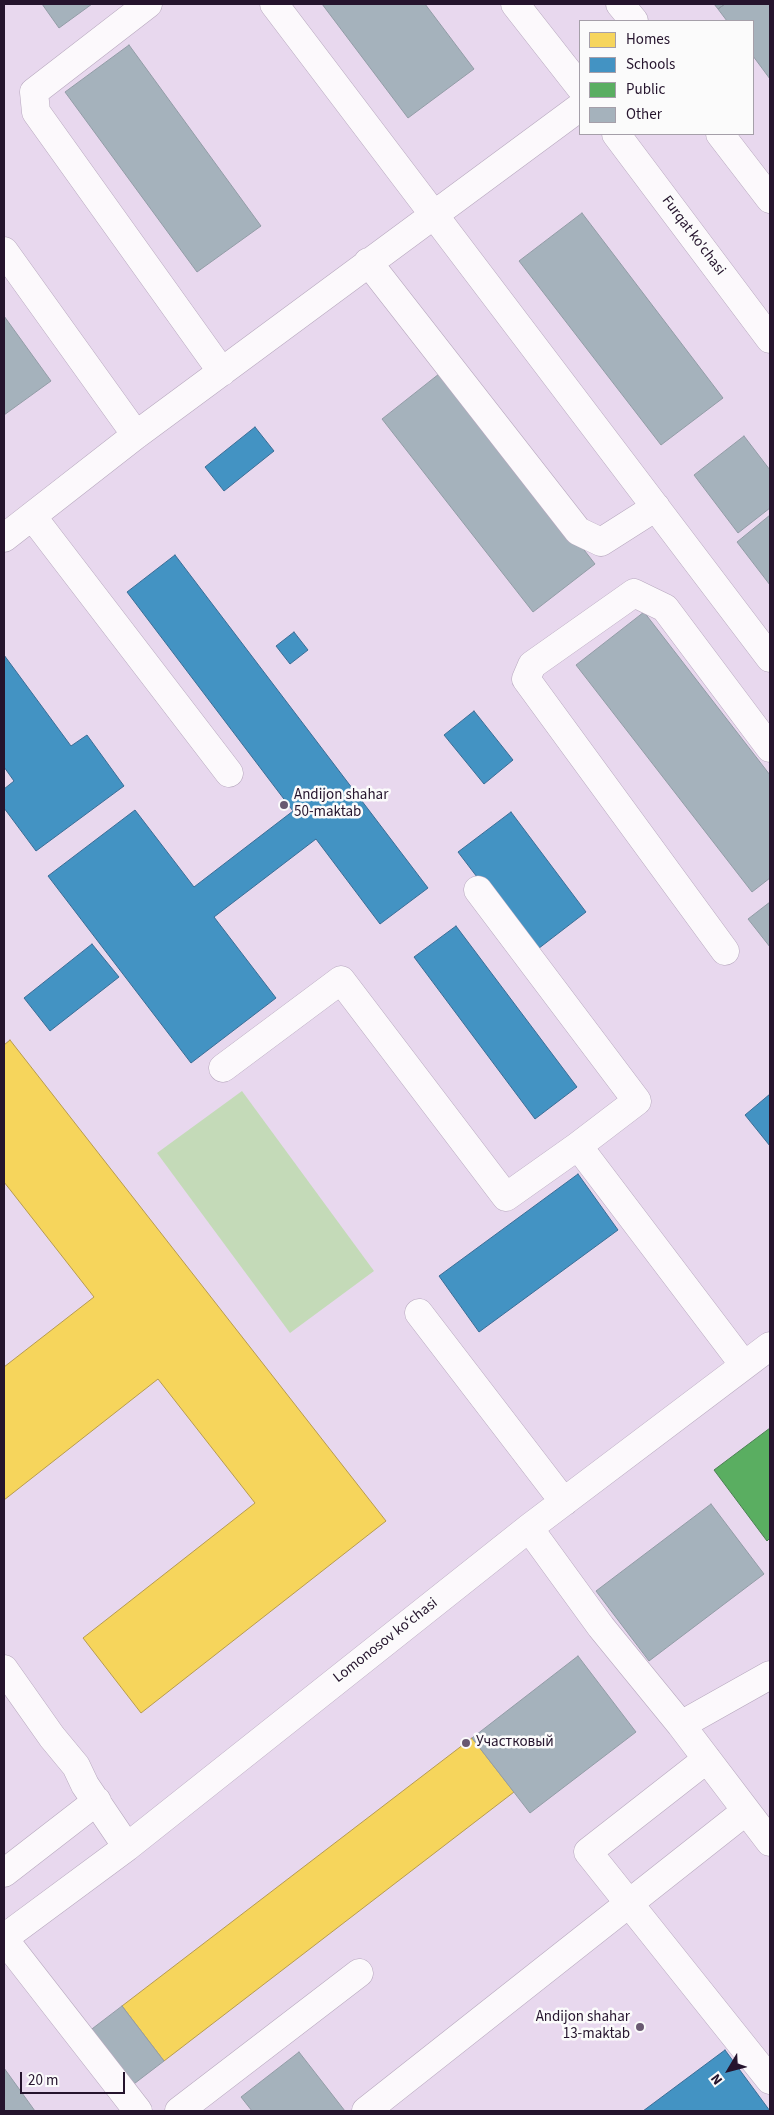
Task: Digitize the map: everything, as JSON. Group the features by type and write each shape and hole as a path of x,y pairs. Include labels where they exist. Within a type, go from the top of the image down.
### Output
{"street":[{"path":"148,4 34,92 36,112 222,372"},
{"path":"274,4 770,658"},
{"path":"515,4 579,85"},
{"path":"620,4 633,20"},
{"path":"4,538 136,435 579,108"},
{"name":"Furqat ko'chasi","path":"617,135 770,339"},
{"path":"721,135 770,199"},
{"path":"4,251 136,435"},
{"path":"368,262 578,531 601,542 656,507"},
{"path":"32,516 228,773"},
{"path":"725,951 526,679 532,665 634,594 665,608 770,748"},
{"path":"223,1068 341,980 506,1197 637,1101 478,890"},
{"path":"578,1146 744,1365"},
{"path":"419,1313 564,1502"},
{"name":"Lomonosov koʻchasi","path":"4,1939 127,1846 529,1528 770,1346"},
{"path":"529,1528 601,1627 681,1725 770,1842"},
{"path":"4,1669 52,1737 76,1766 127,1846"},
{"path":"681,1725 770,1675"},
{"path":"707,1759 588,1852 630,1902 770,2080"},
{"path":"4,1873 97,1801"},
{"path":"366,2111 746,1811"},
{"path":"4,1939 138,2111"},
{"path":"179,2111 359,1973"}],"green space":[{"path":"242,1091 374,1271 290,1333 157,1153"}],"building: Homes":[{"path":"10,1040 386,1521 141,1713 83,1638 255,1503 158,1379 4,1500 4,1367 94,1297 4,1182 4,1045"},
{"path":"472,1738 514,1792 164,2061 122,2006"}],"building: Schools":[{"path":"255,427 274,451 224,491 205,467"},
{"path":"175,555 428,888 380,924 316,839 214,917 276,998 191,1063 48,876 135,810 194,887 293,811 127,592"},
{"path":"294,632 308,650 290,664 276,646"},
{"path":"4,655 71,746 87,735 124,786 36,851 4,808 4,789 14,781 4,767"},
{"path":"474,711 513,760 484,784 444,735"},
{"path":"511,812 586,912 534,952 458,852"},
{"path":"456,926 577,1087 535,1119 414,957"},
{"path":"92,944 119,977 50,1031 24,998"},
{"path":"770,1094 770,1146 745,1115"},
{"path":"578,1174 618,1230 479,1332 439,1276"},
{"path":"725,2050 770,2111 643,2111"}],"building: Public":[{"path":"770,1428 770,1538 767,1541 714,1470"}],"building: Other":[{"path":"42,4 92,4 59,28"},
{"path":"322,4 425,4 474,69 408,118"},
{"path":"714,4 725,4 718,9"},
{"path":"725,4 770,4 770,79 754,57 754,20 726,20 718,9"},
{"path":"129,45 261,226 197,272 65,92"},
{"path":"582,213 723,398 661,445 519,261"},
{"path":"4,316 51,381 4,415"},
{"path":"444,370 595,564 533,612 382,419"},
{"path":"744,436 770,470 770,508 738,533 694,475"},
{"path":"770,515 770,585 737,542"},
{"path":"644,612 770,775 770,878 752,892 576,665"},
{"path":"770,902 770,947 748,919"},
{"path":"711,1504 764,1574 649,1661 596,1591"},
{"path":"578,1656 636,1732 530,1813 472,1738"},
{"path":"122,2006 164,2061 126,2090 84,2035"},
{"path":"299,2052 345,2111 252,2111 241,2097"},
{"path":"4,2068 35,2111 4,2111"}],"place":[{"name":"Andijon shahar 50-maktab","path":"284,805"},
{"name":"Участковый","path":"466,1743"},
{"name":"Andijon shahar 13-maktab","path":"640,2027"}]}
